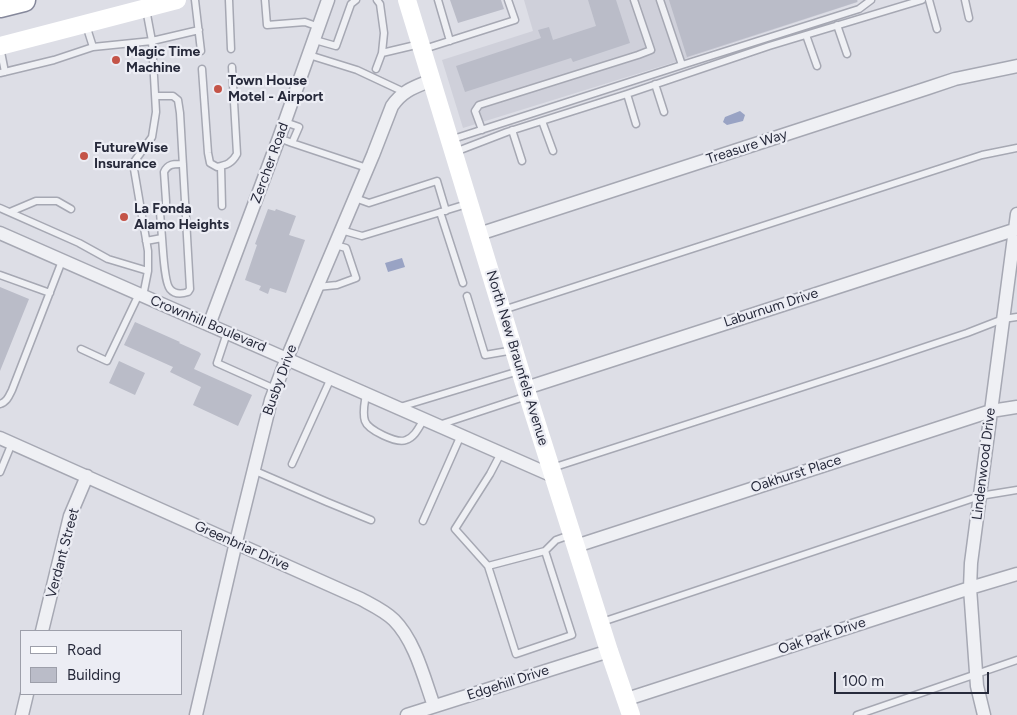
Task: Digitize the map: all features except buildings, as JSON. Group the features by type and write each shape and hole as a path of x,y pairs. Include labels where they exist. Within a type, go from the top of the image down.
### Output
{"highway":[{"path":"0,6 24,0"}],"street":[{"path":"0,46 177,0"},
{"name":"Zercher Road","path":"209,325 285,122 328,0"},
{"name":"North New Braunfels Avenue","path":"408,0 520,370 609,651 629,707"},
{"name":"Treasure Way","path":"479,234 937,85 1017,66"},
{"path":"404,92 432,80"},
{"name":"Busby Drive","path":"196,715 270,400 368,168 392,106 404,92"},
{"name":"Lindenwood Drive","path":"984,715 977,686 970,588 971,563 1017,214"},
{"name":"Laburnum Drive","path":"527,392 1016,229"},
{"name":"Crownhill Boulevard","path":"0,233 501,453 552,472"},
{"name":"Oakhurst Place","path":"574,540 991,411 1017,407"},
{"name":"Greenbriar Drive","path":"6,440 361,599 393,618 410,640 434,706"},
{"name":"Verdant Street","path":"42,630 70,516 86,476"},
{"name":"Oak Park Drive","path":"629,707 970,588 1017,574"},
{"name":"Edgehill Drive","path":"407,715 609,651"},
{"path":"22,715 27,695"}],"lane":[{"path":"195,0 201,51"},
{"path":"229,0 231,49"},
{"path":"265,0 267,25 305,22 319,26"},
{"path":"314,40 336,46 351,4 356,0"},
{"path":"376,69 382,53 384,34 380,4 377,0"},
{"path":"438,0 450,41"},
{"path":"382,53 450,41 515,20 508,0"},
{"path":"482,130 475,111 478,105 651,50 634,0"},
{"path":"660,0 682,65"},
{"path":"856,0 859,9"},
{"path":"452,146 482,130 859,9 871,0"},
{"path":"452,146 542,121 806,35 922,0"},
{"path":"929,0 937,29"},
{"path":"965,0 970,18"},
{"path":"81,349 107,362 141,295 148,271 148,251 134,169 134,162 152,138 156,112 152,41 145,8"},
{"path":"86,23 93,47"},
{"path":"837,26 847,54"},
{"path":"0,46 3,73 54,60 93,47 152,41 199,30"},
{"path":"806,35 817,66"},
{"path":"309,55 356,70 404,92"},
{"path":"202,70 208,153 210,163 217,167 232,162 237,154 232,67"},
{"path":"655,84 664,112"},
{"path":"626,94 636,124"},
{"path":"156,96 173,96 178,100 180,113 183,164 190,289 188,292 177,294 170,290 166,283 160,212 166,205 164,172 169,165 183,164"},
{"path":"542,121 552,152"},
{"path":"285,122 299,127 292,143"},
{"path":"512,130 522,161"},
{"path":"279,138 368,168"},
{"path":"502,310 982,155 1017,148"},
{"path":"221,166 222,206"},
{"path":"355,198 369,203 437,182 443,212 463,283"},
{"path":"10,212 36,202 57,201 71,209"},
{"path":"341,230 362,236 470,204"},
{"path":"0,208 79,243 108,259 148,271"},
{"path":"146,241 162,238"},
{"path":"317,287 336,285 356,278 346,248 335,245"},
{"path":"0,404 4,403 12,390 62,261"},
{"path":"0,275 50,293"},
{"path":"467,296 486,355 514,350"},
{"path":"552,472 877,364 1003,319 1017,317"},
{"path":"227,333 217,363 275,389"},
{"path":"398,408 520,370"},
{"path":"292,464 331,378"},
{"path":"438,425 527,392"},
{"path":"366,394 364,415 366,424 392,439 399,442 406,441 414,435 424,419"},
{"path":"422,521 461,435"},
{"path":"0,472 6,440"},
{"path":"501,453 455,529 488,566 516,654 572,635 545,551"},
{"path":"253,470 371,520"},
{"path":"600,622 980,496 1017,490"},
{"path":"488,566 545,551 556,540 574,540"},
{"path":"857,715 1017,660"}],"shaded area":[{"path":"524,0 858,0 858,2 672,63 463,128 442,60 533,31"}],"water":[{"path":"740,111 745,115 743,121 727,125 723,122 725,117"},
{"path":"402,258 405,267 388,272 385,263"}],"place":[{"name":"Magic Time Machine","path":"116,60"},
{"name":"Town House Motel - Airport","path":"218,89"},
{"name":"FutureWise Insurance","path":"84,156"},
{"name":"La Fonda Alamo Heights","path":"124,217"}]}
